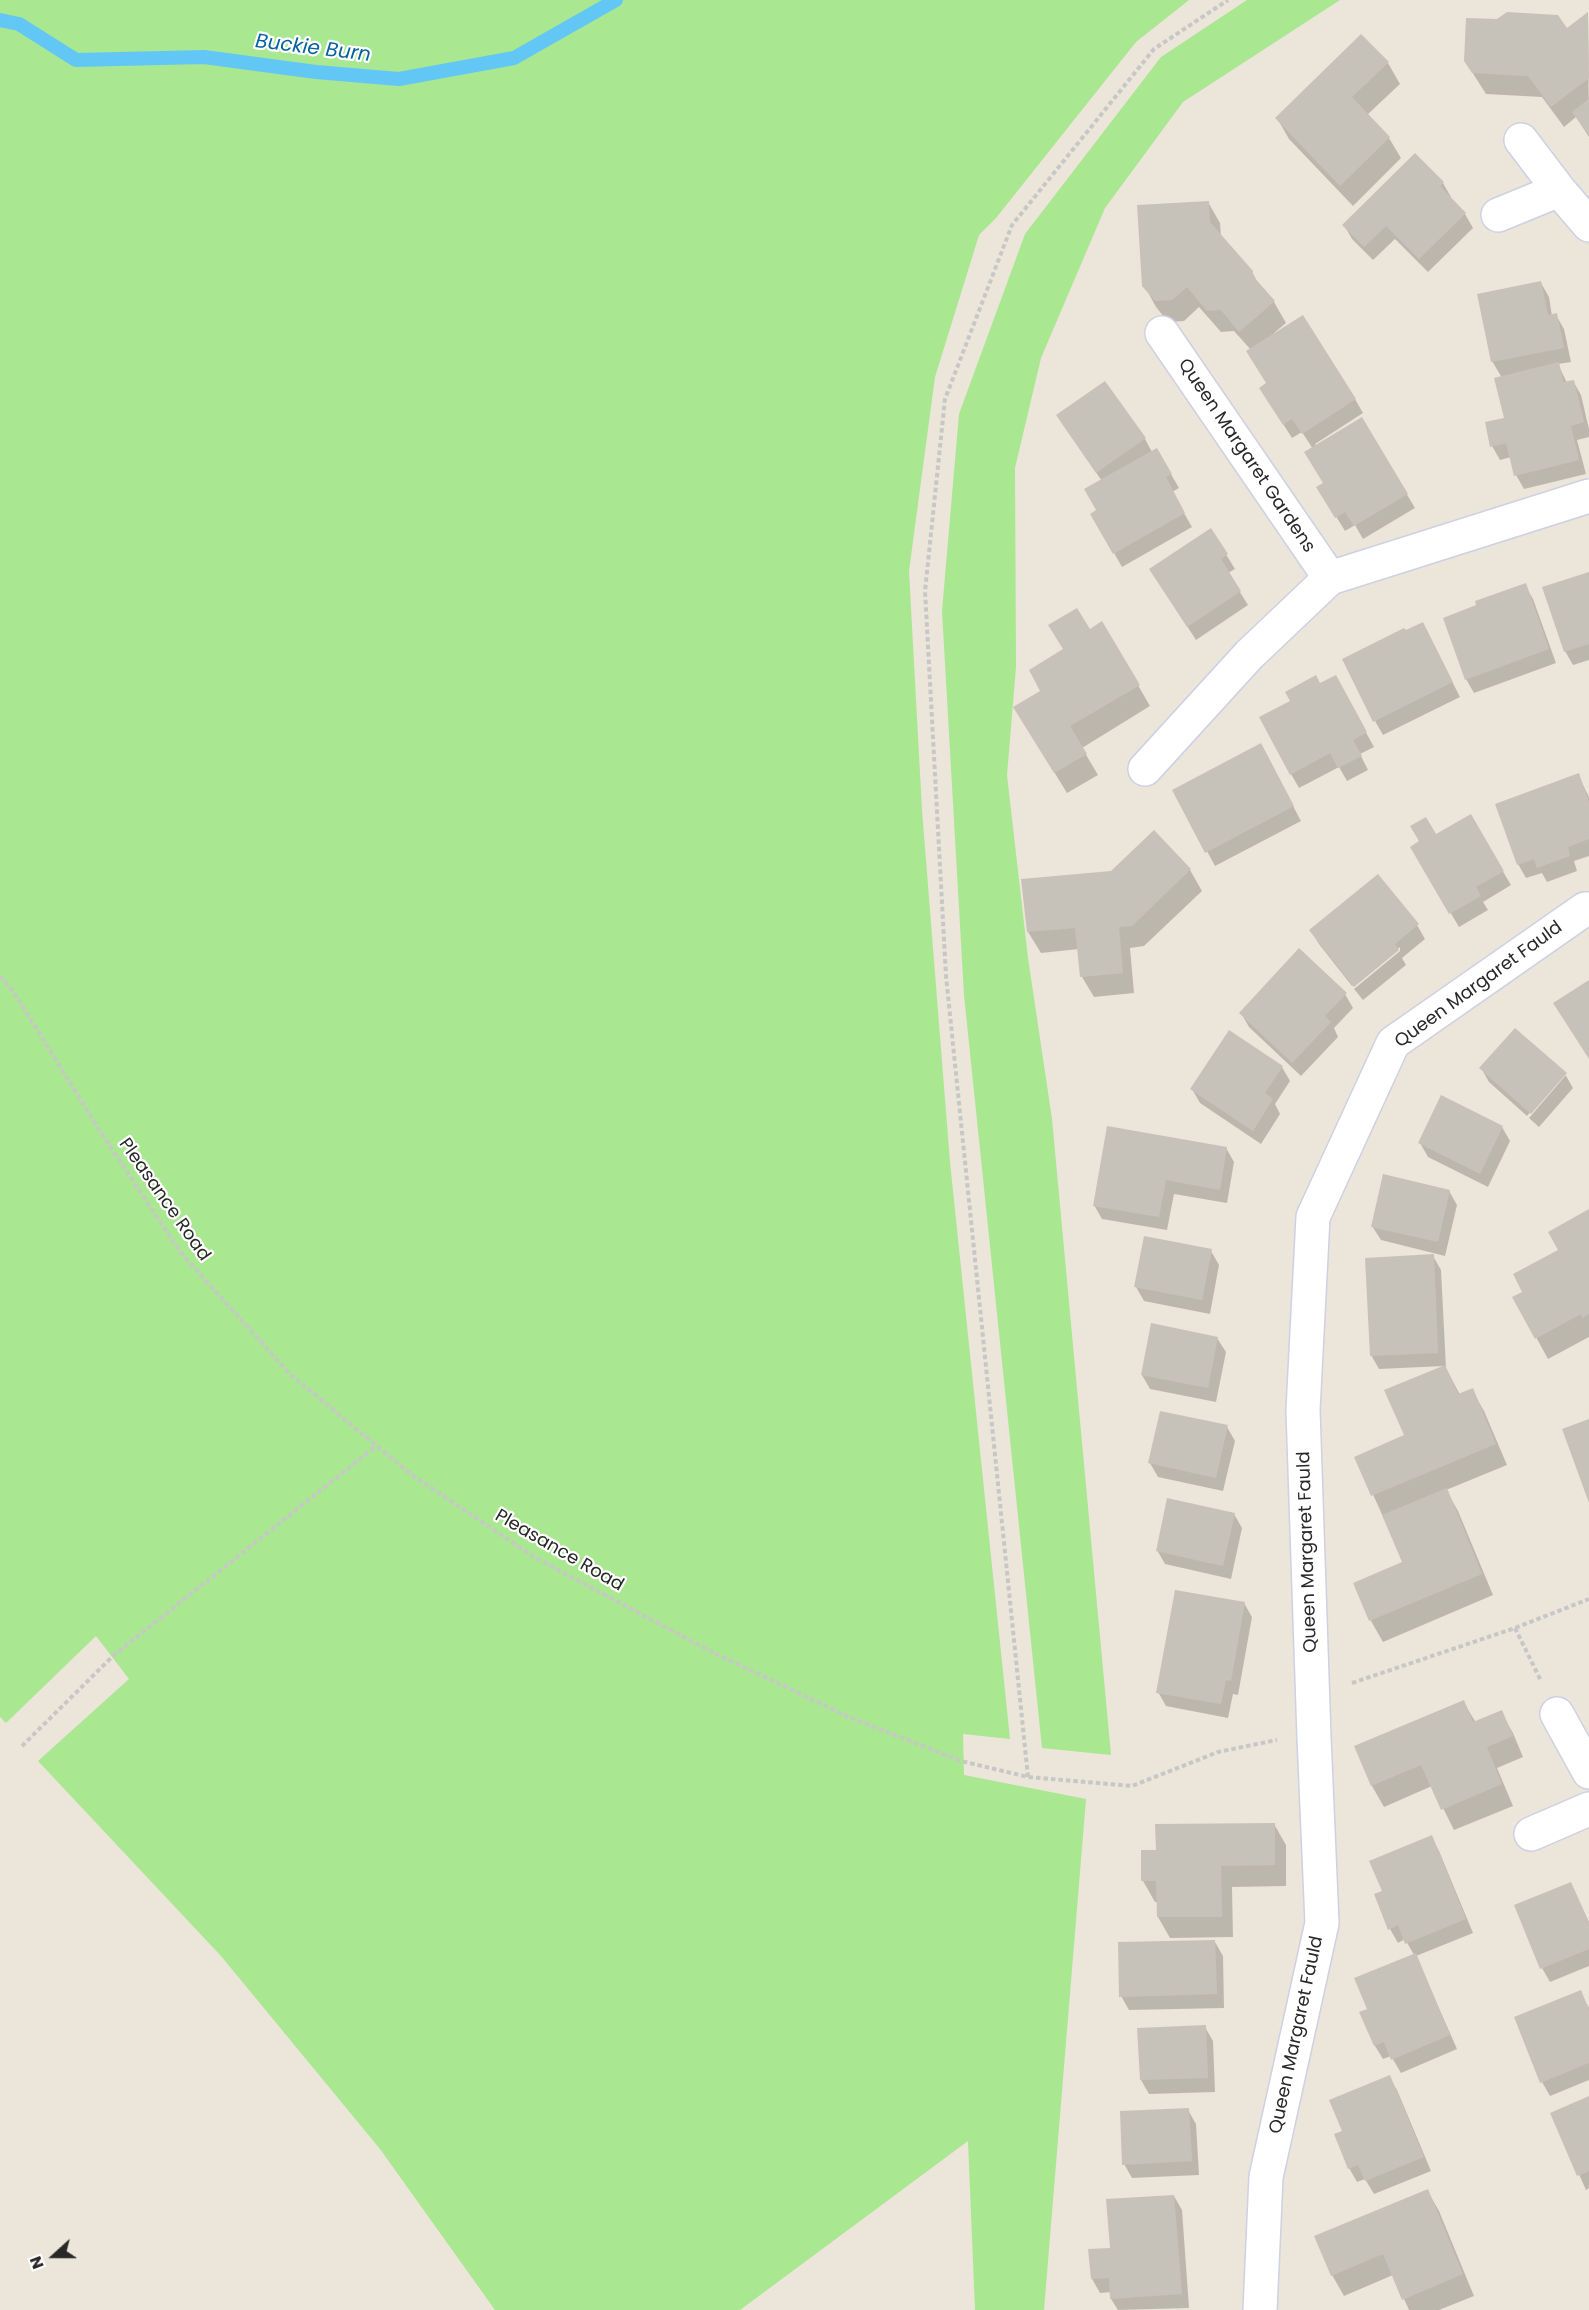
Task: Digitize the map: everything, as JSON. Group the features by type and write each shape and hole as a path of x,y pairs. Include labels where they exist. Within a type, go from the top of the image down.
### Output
{"street":[{"path":"1521,140 1589,225"},
{"path":"1498,214 1559,190"},
{"name":"Queen Margaret Gardens","path":"1162,333 1330,578"},
{"path":"1145,769 1249,656 1330,578 1589,496"},
{"name":"Queen Margaret Fauld","path":"1260,2310 1266,2177 1322,1923 1304,1410 1313,1217 1393,1043 1585,909 1589,909"},
{"path":"1557,1714 1589,1772"},
{"path":"1531,1834 1589,1809"}],"path":[{"path":"1028,1777 945,964 925,591 945,399 1012,225 1154,49 1228,0"},
{"name":"Pleasance Road","path":"0,976 13,991 98,1128 180,1252 290,1374 412,1475 534,1557 714,1653 849,1717 961,1761 1028,1777 1132,1786 1218,1752 1274,1741 1314,1737"},
{"path":"22,1746 113,1656 376,1446"},
{"path":"1313,1696 1515,1628 1589,1599"},
{"path":"1515,1628 1557,1714"}],"green space":[{"path":"0,0 1189,0 1136,42 996,218 979,235 935,377 909,571 922,810 950,1162 1010,1739 963,1734 964,1775 1086,1799 1044,2310 975,2310 968,2141 740,2310 495,2310 380,2149 221,1956 38,1761 129,1679 96,1636 6,1723 0,1717"},
{"path":"1247,0 1340,0 1183,102 1105,208 1041,358 1015,468 1016,667 1007,775 1028,958 1052,1119 1111,1755 1042,1748 964,995 942,611 959,414 1025,234 1161,57"}],"building":[{"path":"1507,12 1558,15 1567,28 1588,12 1589,78 1551,107 1528,76 1472,73 1464,61 1466,18 1497,19"},
{"path":"1361,34 1389,62 1352,97 1390,137 1340,186 1275,118"},
{"path":"1589,99 1589,135 1572,112"},
{"path":"1415,153 1444,182 1440,186 1466,213 1419,259 1386,226 1364,247 1342,225"},
{"path":"1209,201 1210,222 1253,271 1253,276 1275,301 1239,332 1221,310 1207,311 1187,287 1172,300 1155,301 1142,286 1137,205"},
{"path":"1541,281 1548,315 1557,313 1564,348 1491,362 1477,294"},
{"path":"1303,315 1356,399 1302,434 1292,419 1283,425 1259,388 1266,383 1246,351"},
{"path":"1559,362 1563,382 1574,380 1584,422 1571,426 1579,460 1514,476 1506,443 1490,447 1485,422 1504,418 1494,378"},
{"path":"1105,381 1146,438 1096,473 1056,415"},
{"path":"1362,417 1408,494 1354,526 1345,512 1335,518 1316,487 1323,483 1304,452"},
{"path":"1157,448 1172,474 1166,477 1185,513 1113,554 1090,514 1096,510 1084,489"},
{"path":"1211,528 1228,554 1221,559 1241,591 1187,627 1149,569"},
{"path":"1589,572 1589,644 1564,652 1542,587"},
{"path":"1526,583 1549,649 1465,680 1443,618 1476,605 1475,601"},
{"path":"1077,608 1090,629 1102,621 1140,685 1070,726 1087,754 1054,773 1013,707 1040,691 1029,670 1063,649 1048,625"},
{"path":"1423,622 1453,682 1373,722 1342,659 1404,628 1406,630"},
{"path":"1316,675 1320,683 1336,675 1367,732 1353,740 1362,756 1338,768 1330,753 1290,775 1259,717 1290,701 1285,692"},
{"path":"1261,743 1294,806 1205,853 1172,790"},
{"path":"1579,773 1589,802 1589,839 1568,847 1570,856 1537,868 1534,859 1517,865 1495,804"},
{"path":"1471,814 1504,871 1476,887 1481,896 1449,914 1410,847 1419,841 1410,826 1426,817 1436,834"},
{"path":"1154,830 1191,869 1132,926 1119,927 1123,973 1080,977 1075,928 1027,932 1021,879 1111,871"},
{"path":"1378,874 1419,924 1395,944 1399,950 1354,987 1309,930"},
{"path":"1299,948 1347,993 1325,1016 1331,1022 1292,1063 1239,1013"},
{"path":"1589,980 1589,1059 1553,1003"},
{"path":"1515,1028 1567,1073 1531,1114 1479,1068"},
{"path":"1229,1030 1283,1066 1265,1093 1273,1099 1253,1131 1190,1089"},
{"path":"1441,1095 1503,1126 1480,1174 1418,1143"},
{"path":"1107,1126 1227,1147 1220,1190 1166,1180 1159,1217 1093,1206"},
{"path":"1383,1174 1450,1190 1438,1242 1371,1227"},
{"path":"1589,1209 1589,1314 1582,1318 1581,1314 1535,1339 1512,1297 1522,1292 1513,1274 1558,1250 1548,1232"},
{"path":"1144,1236 1212,1249 1202,1300 1134,1287"},
{"path":"1434,1254 1438,1353 1370,1356 1365,1258"},
{"path":"1151,1323 1218,1337 1208,1388 1141,1375"},
{"path":"1445,1365 1458,1394 1473,1388 1496,1444 1371,1496 1354,1457 1404,1435 1384,1390"},
{"path":"1160,1411 1228,1425 1216,1478 1148,1463"},
{"path":"1589,1419 1589,1503 1562,1429"},
{"path":"1447,1488 1482,1574 1369,1621 1353,1583 1402,1562 1382,1515"},
{"path":"1167,1498 1235,1513 1223,1566 1156,1551"},
{"path":"1175,1590 1245,1602 1231,1681 1226,1680 1221,1704 1156,1693"},
{"path":"1464,1700 1473,1722 1502,1710 1513,1736 1487,1747 1502,1784 1441,1810 1421,1765 1371,1786 1354,1746"},
{"path":"1275,1823 1275,1865 1221,1866 1222,1917 1157,1917 1156,1881 1141,1881 1141,1850 1156,1850 1155,1824"},
{"path":"1432,1835 1466,1919 1405,1944 1398,1925 1388,1930 1374,1894 1382,1891 1369,1861"},
{"path":"1571,1882 1589,1923 1589,1949 1540,1969 1514,1905"},
{"path":"1215,1940 1217,1994 1119,1997 1118,1942"},
{"path":"1416,1953 1450,2035 1391,2060 1384,2042 1374,2046 1359,2012 1367,2009 1354,1978"},
{"path":"1581,1990 1589,2010 1589,2063 1540,2083 1514,2017"},
{"path":"1206,2025 1208,2078 1140,2080 1137,2028"},
{"path":"1390,2075 1424,2157 1365,2181 1358,2165 1348,2169 1334,2134 1342,2131 1329,2100"},
{"path":"1589,2096 1589,2171 1577,2176 1550,2113"},
{"path":"1189,2108 1192,2161 1122,2165 1120,2111"},
{"path":"1428,2189 1463,2274 1402,2300 1383,2254 1331,2276 1314,2236"},
{"path":"1174,2195 1182,2294 1110,2299 1109,2278 1091,2279 1088,2249 1110,2248 1106,2199"}],"waterway":[{"name":"Buckie Burn","path":"0,20 19,24 76,60 204,57 316,72 399,79 514,58 616,0"}]}
